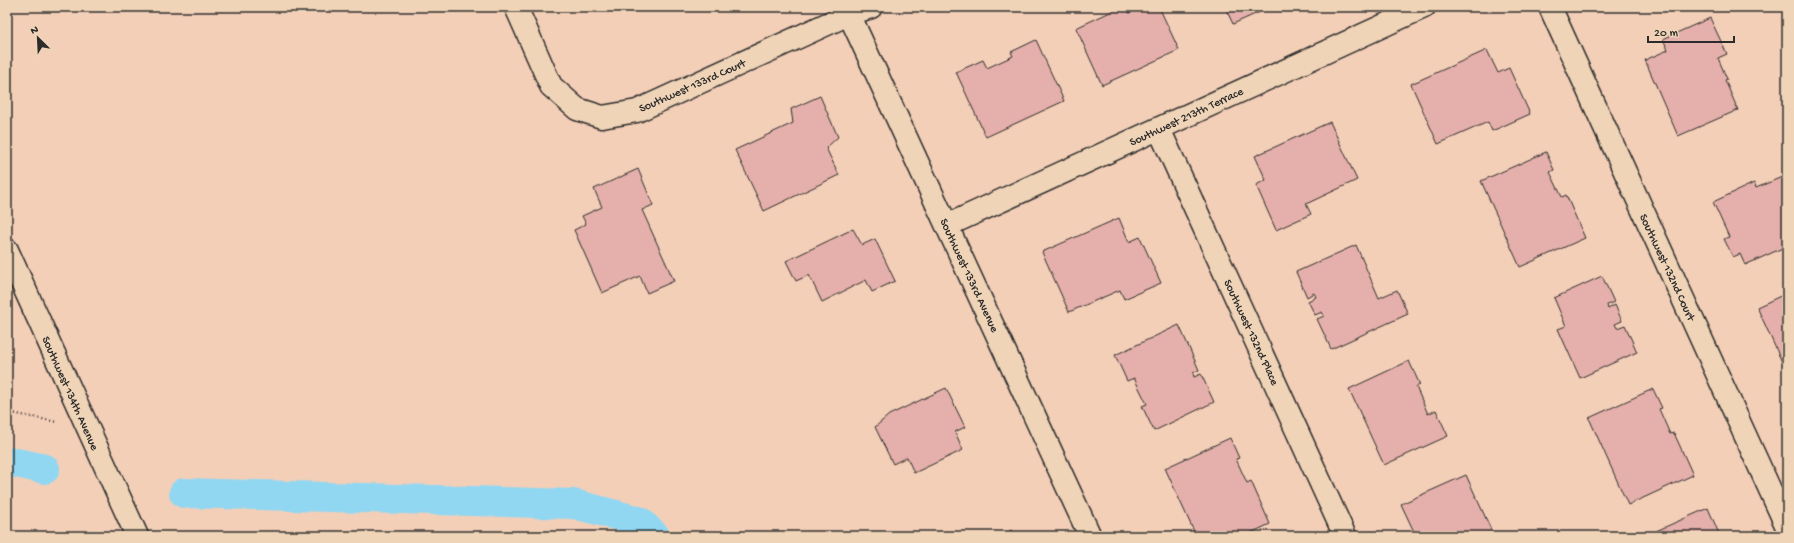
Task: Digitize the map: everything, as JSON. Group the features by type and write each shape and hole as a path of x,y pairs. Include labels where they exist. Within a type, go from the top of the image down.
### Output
{"street":[{"name":"Southwest 133rd Court","path":"516,7 551,86 577,109 602,117 637,111 849,14 871,7"},
{"name":"Southwest 213th Terrace","path":"948,225 1424,7"},
{"name":"Southwest 132nd Court","path":"1550,7 1787,527"},
{"name":"Southwest 133rd Avenue","path":"849,14 948,225 1090,536"},
{"name":"Southwest 132nd Place","path":"1159,129 1345,536"},
{"name":"Southwest 134th Avenue","path":"7,250 87,430 137,536"}],"path":[{"path":"7,412 87,430"}],"building":[{"path":"1121,7 1126,7 1129,13 1142,7 1159,7 1179,50 1102,85 1076,28"},
{"path":"1225,7 1261,7 1262,11 1233,24"},
{"path":"1710,18 1727,54 1718,58 1727,79 1725,80 1738,110 1678,136 1645,60 1668,50 1663,39"},
{"path":"1036,40 1064,101 986,137 956,72 983,60 987,68 1013,56 1011,52"},
{"path":"1487,50 1498,73 1509,68 1530,114 1492,131 1488,122 1438,144 1411,84"},
{"path":"820,96 838,137 826,148 839,175 764,211 735,150 793,123 791,109"},
{"path":"1330,122 1357,180 1306,204 1311,214 1276,230 1256,185 1266,180 1255,156"},
{"path":"1546,152 1554,170 1550,172 1562,197 1566,195 1585,238 1520,267 1481,181"},
{"path":"638,169 653,205 642,210 674,281 647,293 640,276 602,293 574,230 586,224 582,216 602,207 594,189"},
{"path":"1782,177 1787,188 1787,246 1745,265 1740,254 1733,257 1724,239 1729,237 1713,202 1754,183 1756,188"},
{"path":"1119,218 1129,242 1140,237 1161,283 1124,299 1120,290 1069,312 1042,252"},
{"path":"853,229 862,245 875,239 895,281 872,292 866,280 822,302 809,275 796,281 786,261"},
{"path":"1356,245 1379,298 1397,290 1408,314 1331,349 1317,319 1324,316 1322,312 1315,315 1308,301 1316,297 1314,293 1307,297 1296,272"},
{"path":"1602,276 1614,302 1607,305 1608,309 1615,305 1622,321 1615,324 1617,328 1625,325 1637,352 1580,378 1558,329 1566,326 1554,298"},
{"path":"1787,293 1787,373 1757,307"},
{"path":"1179,325 1199,370 1193,373 1194,377 1201,374 1214,402 1154,431 1142,406 1147,404 1134,378 1127,381 1115,355"},
{"path":"1409,361 1420,385 1416,387 1428,414 1436,410 1448,436 1384,465 1349,389"},
{"path":"946,388 965,427 955,432 963,450 914,473 907,457 893,464 875,427 889,415"},
{"path":"1653,389 1662,408 1659,409 1670,434 1674,433 1693,475 1628,505 1589,418"},
{"path":"1230,438 1239,458 1236,459 1247,483 1251,481 1270,524 1244,536 1196,536 1165,468"},
{"path":"1466,475 1494,536 1416,536 1401,504"},
{"path":"1708,508 1720,536 1647,535"},
{"path":"1012,530 1015,536 998,536"}],"waterway":[{"path":"7,461 45,469"},
{"path":"184,493 574,504 639,521 655,536"}]}
